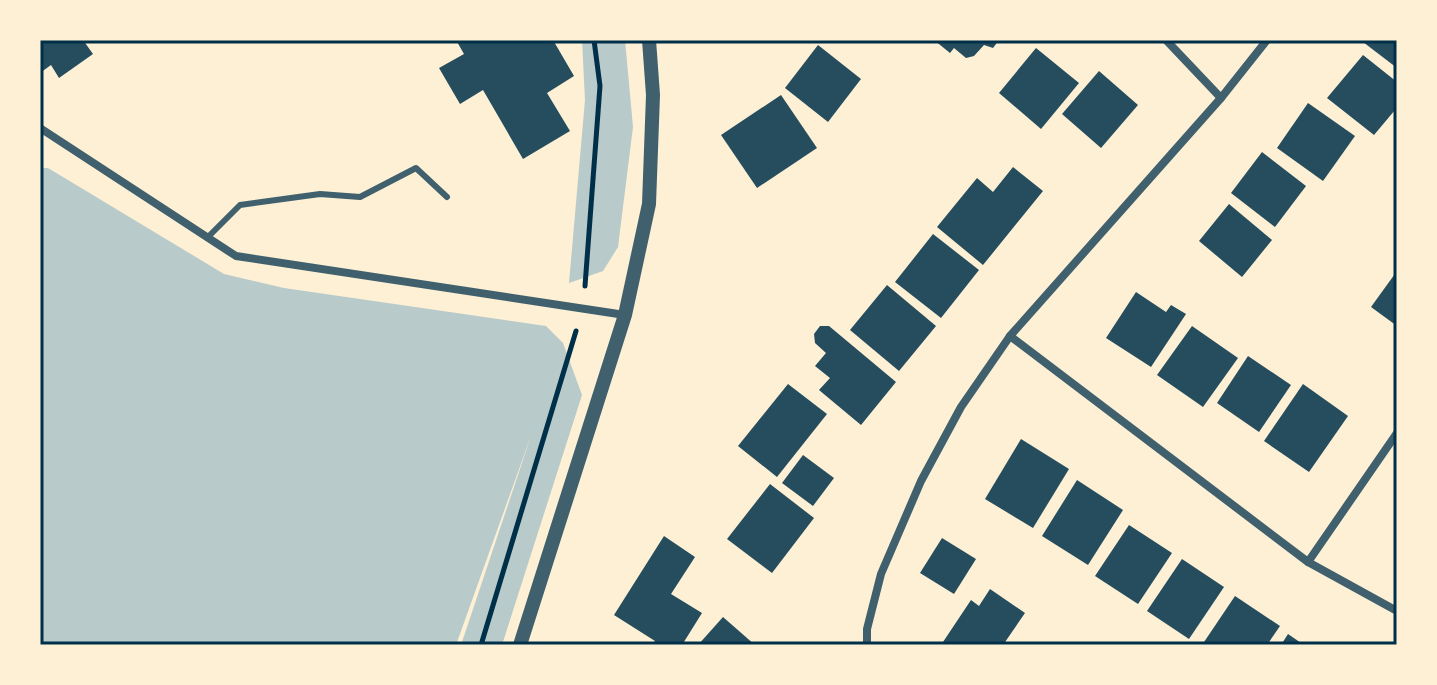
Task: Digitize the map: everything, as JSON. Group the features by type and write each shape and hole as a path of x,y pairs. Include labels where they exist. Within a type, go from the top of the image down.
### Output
{"street":[{"path":"520,645 625,315 649,204 653,95 649,40"},
{"path":"1166,40 1221,98"},
{"path":"867,645 867,629 881,574 921,481 961,407 1010,336 1221,98 1267,40"},
{"path":"43,133 236,256 625,315"},
{"path":"1010,336 1308,562 1397,611"},
{"path":"1308,562 1397,433"}],"lane":[{"path":"207,238 240,205 320,194 360,197 416,168 447,197"}],"path":[{"path":"481,645 583,309 600,86 594,40"}],"shaded area":[{"path":"582,40 625,40 633,127 618,247 603,271 569,283 585,100"},
{"path":"40,168 48,168 224,274 284,288 546,326 563,343 582,395 502,645 461,645 532,433 456,645 40,645"}],"building":[{"path":"40,40 83,40 93,54 59,78 51,65 40,73"},
{"path":"456,40 553,40 574,76 547,93 570,131 523,159 483,90 460,104 439,68 464,54"},
{"path":"934,40 999,40 993,48 984,45 974,56 966,58 954,48 950,53"},
{"path":"1397,40 1397,68 1363,42"},
{"path":"818,45 861,79 828,122 785,88"},
{"path":"1036,48 1079,83 1041,129 999,93"},
{"path":"1363,55 1397,82 1397,112 1395,110 1374,135 1327,98"},
{"path":"1099,71 1138,105 1101,148 1062,114"},
{"path":"781,95 817,148 757,188 721,135"},
{"path":"1308,103 1355,136 1323,181 1277,148"},
{"path":"1262,152 1306,186 1275,227 1231,193"},
{"path":"1013,167 1043,191 983,265 937,227 977,178 993,192"},
{"path":"1229,204 1272,240 1242,277 1199,241"},
{"path":"933,234 979,270 941,318 895,282"},
{"path":"1397,271 1397,326 1371,307"},
{"path":"887,285 936,326 899,371 850,330"},
{"path":"1136,292 1166,312 1171,305 1186,314 1151,367 1106,338"},
{"path":"820,326 829,326 896,382 861,425 819,390 830,378 815,366 826,353 815,343 814,334"},
{"path":"1192,326 1238,358 1203,407 1157,375"},
{"path":"1248,356 1291,385 1259,432 1217,403"},
{"path":"788,384 827,414 777,477 738,446"},
{"path":"1303,384 1348,416 1309,472 1264,441"},
{"path":"1021,439 1069,469 1033,528 985,499"},
{"path":"803,455 834,478 813,506 782,483"},
{"path":"1077,480 1123,510 1088,565 1042,536"},
{"path":"770,484 814,518 772,573 727,539"},
{"path":"1129,525 1172,553 1138,604 1095,576"},
{"path":"664,536 695,557 671,594 702,613 682,645 652,645 655,641 614,615"},
{"path":"942,538 976,559 954,594 920,573"},
{"path":"1182,559 1224,587 1189,639 1147,611"},
{"path":"990,589 1025,613 1003,645 941,645 971,600 979,606"},
{"path":"1235,596 1280,626 1267,645 1202,645"},
{"path":"723,617 755,645 698,645"},
{"path":"1288,634 1304,645 1281,645"}]}
